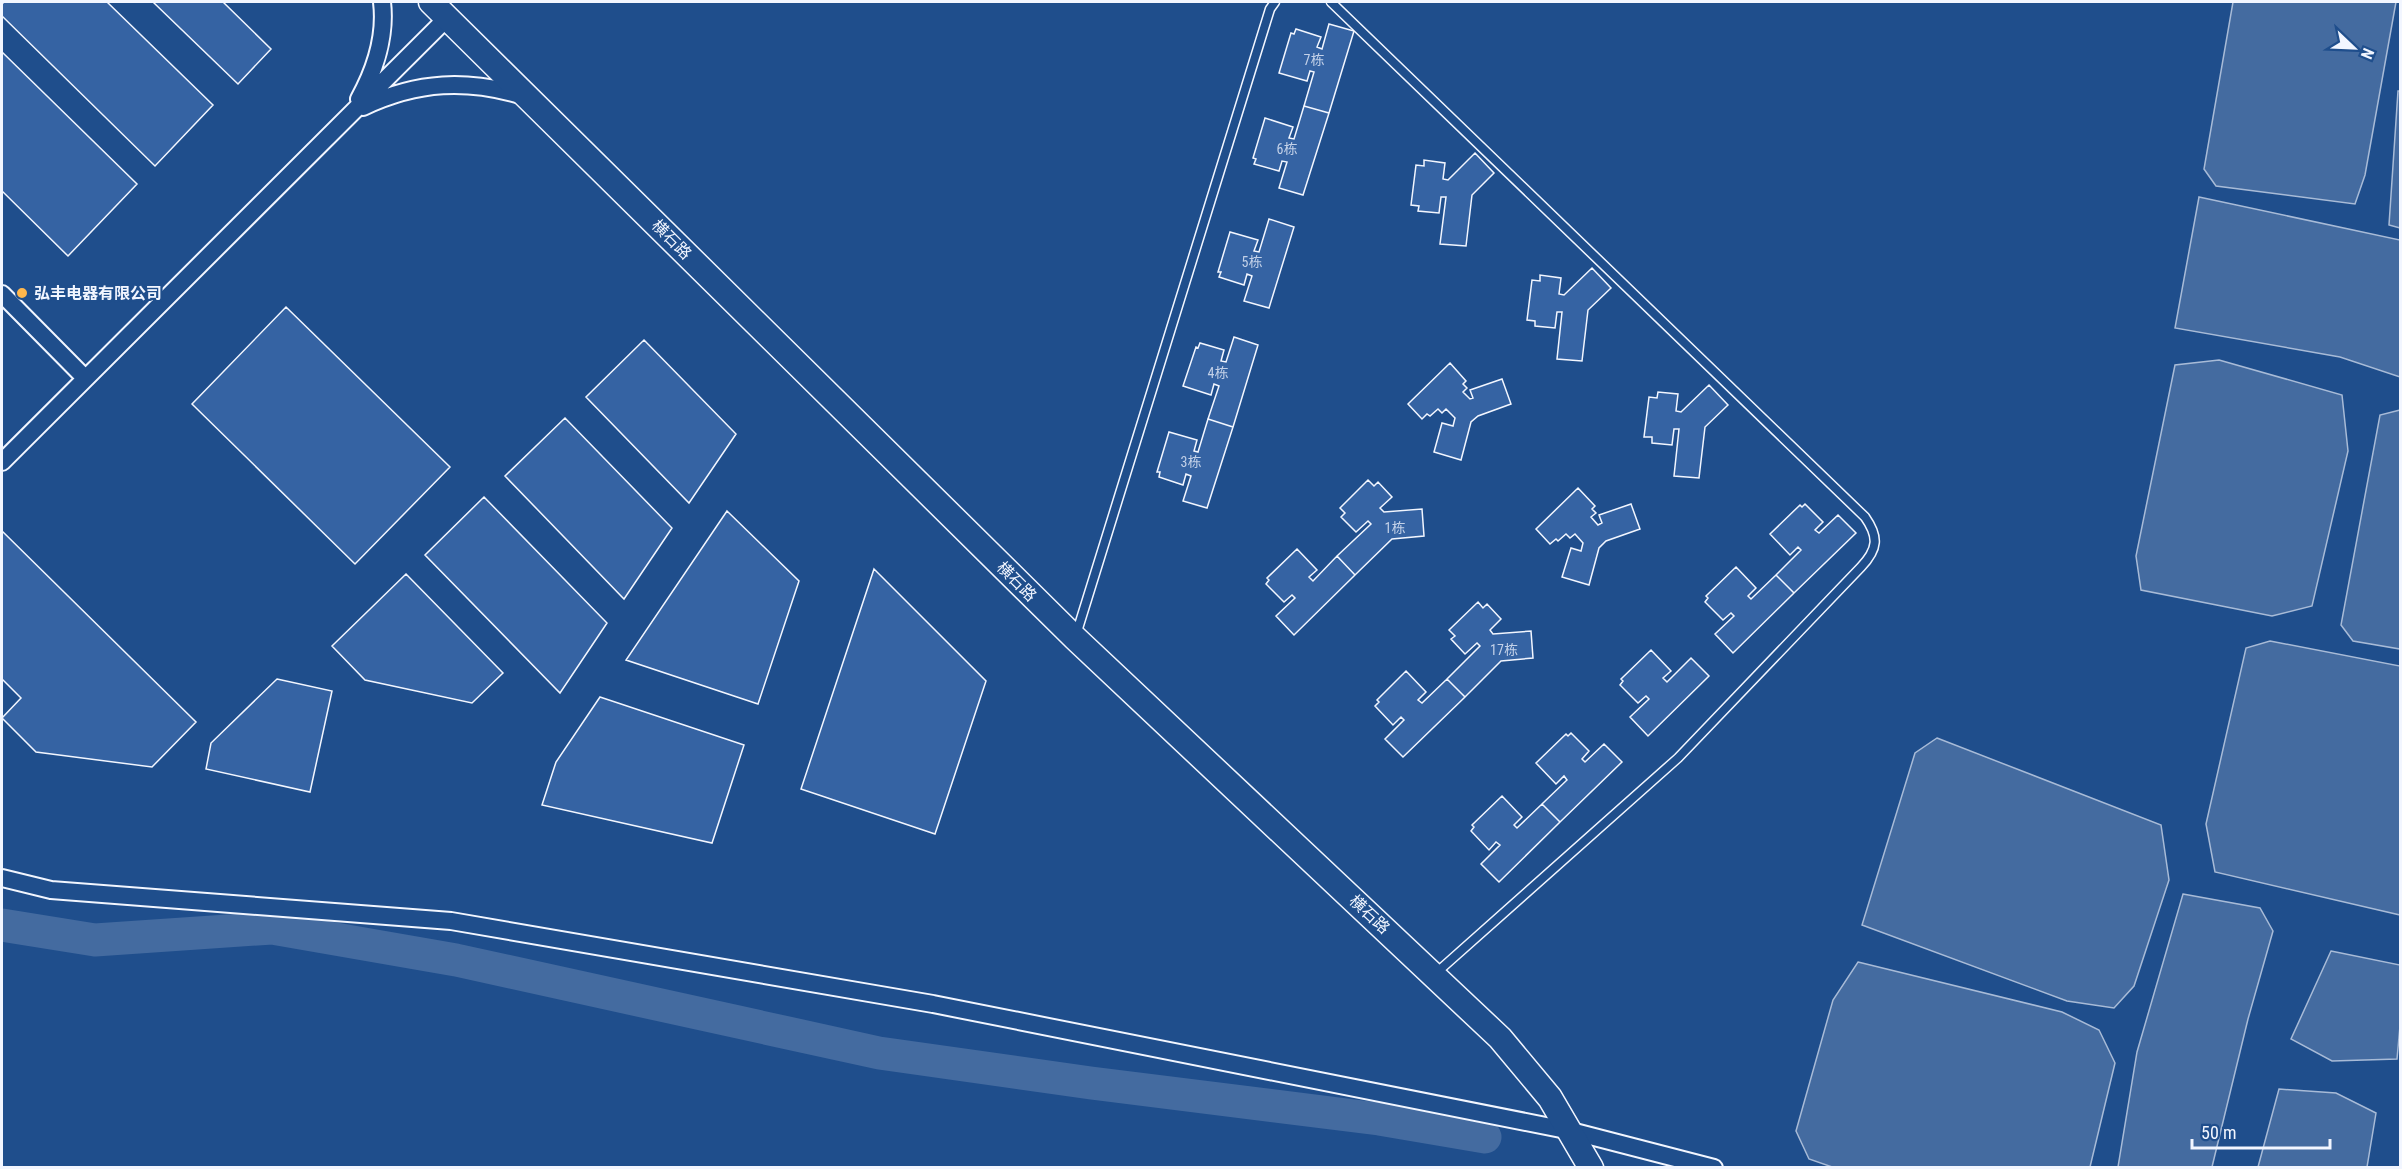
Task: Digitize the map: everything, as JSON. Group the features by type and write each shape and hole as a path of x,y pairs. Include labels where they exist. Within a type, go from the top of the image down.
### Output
{"main road":[{"name":"横石路","path":"439,10 1075,638 1435,974 1500,1038 1526,1067 1571,1131 1591,1167"}],"street":[{"path":"352,113 369,81 380,45 382,2"},
{"path":"2,462 352,113 439,10"},
{"path":"352,113 385,97 421,87 458,84 495,87 530,98"},
{"path":"2,294 85,378"},
{"path":"2,878 51,890 451,921 933,1004 1571,1131 1714,1167"}],"lane":[{"path":"1075,638 1270,9 1275,2"},
{"path":"1331,2 1864,517 1873,528 1875,542 1871,556 1862,567 1678,758 1435,974"}],"water":[{"path":"2233,2 2396,2 2365,175 2355,204 2216,186 2204,169"},
{"path":"2398,91 2400,91 2400,228 2389,225"},
{"path":"2199,197 2400,240 2400,377 2340,357 2175,328"},
{"path":"2219,360 2342,395 2348,451 2312,606 2272,616 2141,590 2136,556 2175,365"},
{"path":"2400,410 2400,649 2353,641 2341,625 2380,415"},
{"path":"2270,641 2400,666 2400,915 2215,872 2206,824 2246,648"},
{"path":"1937,738 2161,825 2169,880 2134,986 2114,1008 2067,1001 1862,925 1915,753"},
{"path":"2183,894 2260,908 2273,931 2248,1019 2212,1167 2118,1167 2137,1052"},
{"path":"2331,951 2400,965 2400,1026 2397,1059 2332,1061 2291,1039"},
{"path":"1858,962 2062,1012 2099,1030 2115,1063 2090,1167 1835,1168 1809,1159 1796,1131 1833,1000"},
{"path":"2279,1089 2336,1093 2376,1113 2367,1167 2258,1167"}],"building":[{"path":"4,2 107,2 213,105 155,166 2,16"},
{"path":"153,2 223,2 271,49 238,84"},
{"path":"1329,24 1354,31 1329,113 1304,106 1314,72 1310,71 1307,81 1279,73 1291,33 1294,34 1296,29 1321,37 1317,47 1322,49"},
{"path":"2,52 137,184 68,256 2,191"},
{"path":"1304,106 1329,113 1303,195 1279,188 1287,162 1282,161 1279,171 1254,164 1256,159 1253,158 1265,118 1293,127 1289,138 1294,139"},
{"path":"1475,153 1494,173 1472,195 1466,246 1440,244 1446,197 1441,197 1439,213 1418,211 1419,206 1411,205 1416,165 1424,166 1424,160 1445,163 1443,179 1448,180"},
{"path":"1269,219 1294,227 1269,308 1244,301 1252,276 1247,274 1244,285 1219,277 1221,272 1218,272 1230,232 1258,240 1254,251 1259,252"},
{"path":"1592,268 1611,288 1588,310 1582,361 1557,359 1562,312 1557,312 1555,328 1535,326 1535,321 1527,320 1532,280 1540,281 1540,275 1561,278 1559,294 1564,295"},
{"path":"286,307 450,467 355,564 192,404"},
{"path":"1234,337 1258,345 1233,427 1208,419 1219,386 1214,384 1211,395 1183,386 1196,347 1198,348 1200,343 1224,350 1221,361 1226,362"},
{"path":"644,340 736,434 689,503 586,397"},
{"path":"1450,363 1466,381 1463,384 1467,388 1463,392 1470,399 1473,398 1470,390 1502,379 1511,404 1478,416 1471,422 1461,460 1434,452 1442,423 1453,426 1455,418 1446,409 1442,413 1438,409 1422,419 1408,404"},
{"path":"1709,385 1728,405 1705,427 1699,478 1674,476 1679,429 1674,429 1672,445 1652,443 1652,437 1644,437 1649,397 1657,398 1658,392 1678,394 1676,411 1681,412"},
{"path":"565,418 672,528 624,599 505,476"},
{"path":"1208,419 1233,427 1207,508 1183,501 1191,476 1186,474 1183,485 1159,477 1160,472 1157,472 1169,432 1197,440 1194,451 1198,452"},
{"path":"1368,480 1374,486 1378,482 1392,497 1380,508 1384,512 1422,509 1424,536 1392,539 1355,575 1337,556 1371,524 1368,521 1356,532 1341,517 1345,513 1340,508"},
{"path":"1578,488 1595,506 1592,509 1596,513 1591,517 1598,525 1602,523 1599,515 1631,504 1640,529 1606,541 1599,548 1589,585 1562,577 1571,548 1581,551 1583,543 1575,534 1570,538 1566,534 1550,544 1536,529"},
{"path":"484,497 607,623 560,693 425,555"},
{"path":"1805,504 1823,522 1815,530 1819,533 1838,515 1856,533 1794,593 1776,575 1801,550 1798,547 1790,555 1770,534 1800,505 1802,507"},
{"path":"727,511 799,581 758,704 626,660"},
{"path":"2,531 196,722 152,767 36,752 2,718 21,698 2,679"},
{"path":"1297,549 1317,570 1309,577 1313,581 1337,556 1355,575 1294,635 1276,616 1295,598 1292,595 1284,602 1266,584 1269,580 1267,578"},
{"path":"1736,567 1756,588 1748,596 1751,599 1776,575 1794,593 1733,653 1715,634 1734,616 1731,613 1723,620 1705,602 1708,598 1706,596"},
{"path":"874,569 986,681 935,834 801,789"},
{"path":"406,574 503,673 472,703 365,680 332,646"},
{"path":"1478,602 1483,608 1487,604 1501,619 1490,630 1493,634 1531,631 1533,658 1501,661 1465,697 1447,679 1480,646 1477,643 1465,654 1451,639 1455,636 1449,630"},
{"path":"1651,650 1671,671 1663,678 1667,682 1691,658 1709,676 1648,736 1630,717 1649,699 1646,696 1638,703 1620,685 1623,681 1621,679"},
{"path":"1406,671 1426,692 1418,700 1422,703 1447,679 1465,697 1403,757 1385,739 1404,720 1401,717 1393,725 1375,706 1379,702 1377,700"},
{"path":"277,679 332,691 310,792 206,769 211,743"},
{"path":"600,697 744,745 712,843 542,805 556,762"},
{"path":"1571,733 1589,751 1582,759 1585,762 1604,744 1622,762 1560,822 1542,804 1567,780 1564,776 1556,784 1536,763 1566,734 1568,736"},
{"path":"1502,796 1522,817 1514,825 1517,828 1542,804 1560,822 1499,882 1481,864 1500,845 1496,842 1489,850 1471,831 1474,827 1472,825"}],"waterway":[{"path":"2,925 95,940 272,928 456,960 879,1053 1091,1083 1379,1119 1485,1137"}],"place":[{"name":"弘丰电器有限公司","path":"22,293"}]}
